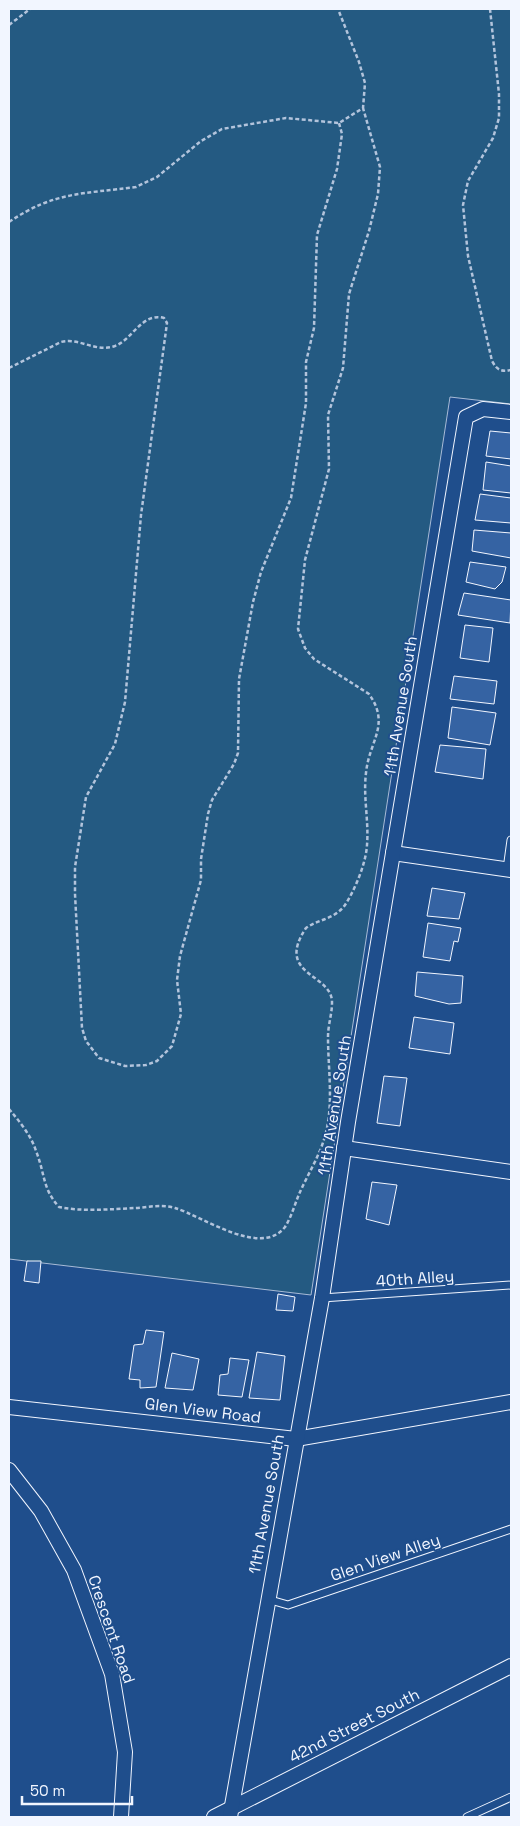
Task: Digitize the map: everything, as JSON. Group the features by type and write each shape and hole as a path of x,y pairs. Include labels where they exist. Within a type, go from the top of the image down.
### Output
{"street":[{"name":"11th Avenue South","path":"231,1812 267,1598 322,1298 344,1148 466,417 484,409 511,412"},
{"path":"393,853 509,869"},
{"path":"344,1148 511,1172"},
{"name":"Glen View Road","path":"9,1407 296,1439 511,1402"},
{"name":"Crescent Road","path":"9,1470 40,1511 74,1570 112,1674 125,1752 121,1817"},
{"name":"42nd Street South","path":"214,1817 231,1812 511,1666"}],"lane":[{"path":"509,869 511,840"},
{"name":"40th Alley","path":"322,1298 511,1285"},
{"name":"Glen View Alley","path":"267,1598 288,1605 511,1529"},
{"path":"467,1817 511,1797"}],"path":[{"path":"9,25 30,9"},
{"path":"9,1109 22,1125 36,1150 42,1180 48,1193 59,1207 67,1209 172,1207 234,1233 262,1238 281,1232 288,1223 325,1136 330,1094 328,1035 332,994 300,966 298,958 299,946 306,928 338,913 345,905 365,858 367,843 365,774 378,731 379,720 378,710 369,694 314,659 305,648 298,629 306,560 329,469 328,415 343,368 349,294 369,231 378,194 380,167 363,108 365,83 360,62 338,9"},
{"path":"490,9 499,94 499,118 493,138 468,181 462,205 468,256 492,361 495,368 502,372 511,370"},
{"path":"9,222 40,203 61,196 136,187 147,183 213,134 222,130 286,118 339,123 363,108"},
{"path":"9,368 52,345 68,340 102,349 115,346 124,341 142,322 158,316 164,318 167,323 141,515 124,702 115,744 86,797 75,867 80,1012 86,1041 100,1058 125,1066 146,1064 157,1061 172,1046 178,1030 181,1014 177,980 180,956 201,880 201,859 208,814 212,800 234,764 238,753 239,679 253,602 261,572 291,498 306,403 306,362 314,328 317,235 337,169 342,134 339,123"}],"shaded area":[{"path":"9,9 511,9 511,404 450,397 311,1295 9,1259"}],"building":[{"path":"490,431 511,433 511,459 486,456"},
{"path":"486,462 511,466 511,493 483,490"},
{"path":"480,494 511,498 511,523 475,520"},
{"path":"474,530 511,533 511,558 472,551"},
{"path":"470,562 506,567 502,582 495,589 466,582"},
{"path":"464,593 511,600 510,623 458,615"},
{"path":"465,625 493,628 489,662 460,658"},
{"path":"454,676 497,681 494,704 450,699"},
{"path":"452,707 496,713 490,745 448,738"},
{"path":"440,745 486,749 483,779 435,772"},
{"path":"432,888 465,893 459,919 427,916"},
{"path":"428,923 461,928 458,942 454,941 450,961 423,957"},
{"path":"417,972 463,976 461,1003 449,1004 415,996"},
{"path":"414,1017 454,1023 450,1054 409,1048"},
{"path":"384,1076 407,1078 400,1126 377,1123"},
{"path":"372,1182 397,1185 389,1225 366,1219"},
{"path":"27,1261 41,1261 39,1283 24,1281"},
{"path":"278,1294 295,1297 293,1311 276,1310"},
{"path":"146,1330 164,1332 156,1387 140,1388 140,1380 129,1379 134,1345 143,1344"},
{"path":"257,1352 285,1356 280,1400 249,1398"},
{"path":"172,1353 199,1359 193,1390 165,1388"},
{"path":"230,1358 249,1360 242,1397 218,1395 220,1375 228,1374"}]}
